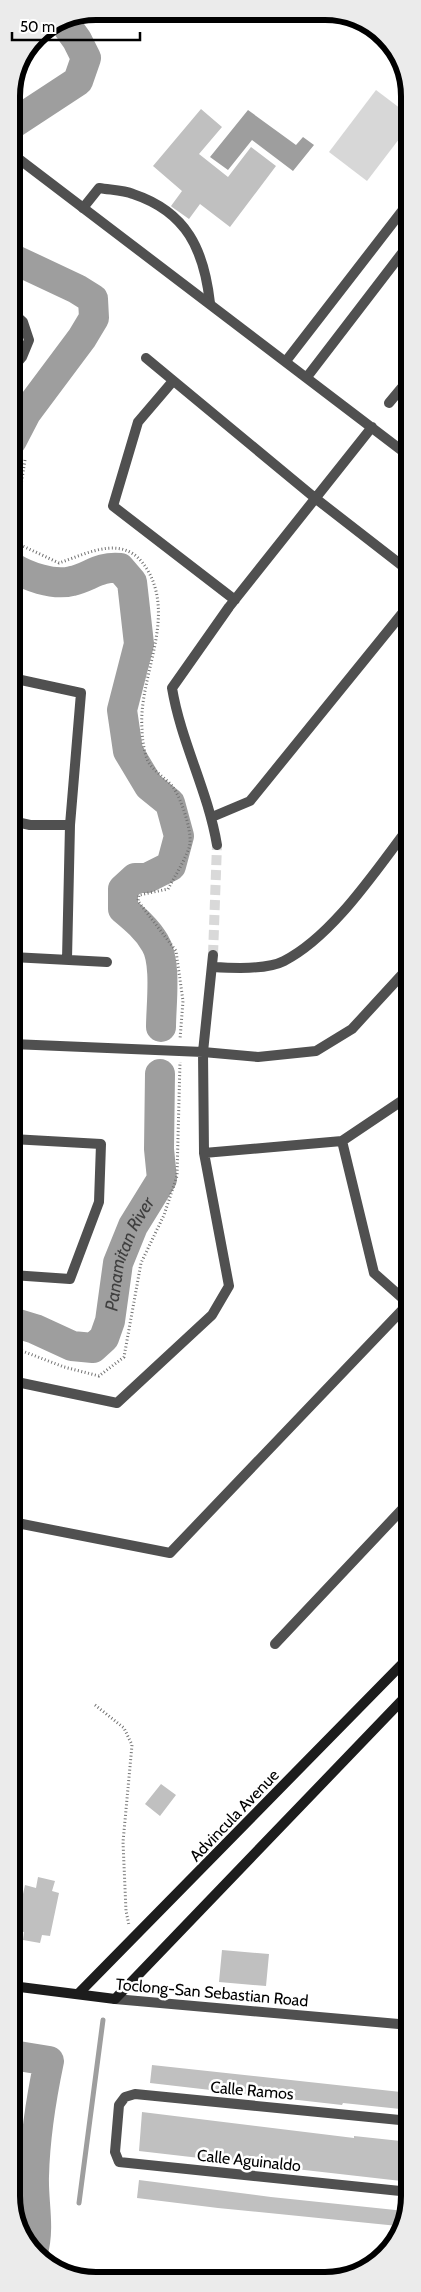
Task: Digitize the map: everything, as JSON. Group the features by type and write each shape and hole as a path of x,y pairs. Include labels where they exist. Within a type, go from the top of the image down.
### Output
{"main road":[{"name":"Advincula Avenue","path":"79,1993 401,1669"},
{"path":"115,1999 401,1702"},
{"name":"Toclong-San Sebastian Road","path":"20,1987 115,1999"}],"street":[{"path":"20,160 307,376 401,450"},
{"path":"83,208 99,188 132,193 162,207 186,226 201,255 210,303"},
{"path":"286,361 401,212"},
{"path":"307,376 401,254"},
{"path":"20,319 29,340 20,360"},
{"path":"146,358 315,498 401,565"},
{"path":"173,381 138,422 113,506 235,600"},
{"path":"389,403 401,389"},
{"path":"217,845 212,817 177,718 172,688 235,600 372,426"},
{"path":"212,817 250,801 401,615"},
{"path":"20,680 81,693 70,826 67,959"},
{"path":"20,823 30,825 70,826"},
{"path":"212,967 246,968 283,962 322,934 401,837"},
{"path":"20,1383 117,1403 212,1315 229,1286 204,1153 203,1052 212,955"},
{"path":"20,957 107,962"},
{"path":"20,1044 203,1052 258,1057 316,1051 352,1029 401,976"},
{"path":"204,1153 342,1141 401,1101"},
{"path":"20,1139 101,1144 99,1202 70,1279 20,1276"},
{"path":"342,1141 374,1274 401,1296"},
{"path":"20,1524 170,1553 401,1311"},
{"path":"275,1644 401,1510"},
{"name":"Toclong-San Sebastian Road","path":"115,1999 401,2024"},
{"name":"Calle Ramos","path":"117,2129 119,2105 125,2097 135,2094 401,2119"},
{"name":"Calle Aguinaldo","path":"117,2129 115,2152 120,2162 401,2191"}],"path":[{"path":"20,491 25,460"},
{"path":"20,545 59,563 94,550 124,548 141,559 153,580 159,612 146,685 141,728 147,761 174,788 191,837 190,848 168,889 139,895 138,901 176,951 183,1001 177,1176 164,1215 141,1263 124,1357 99,1376 64,1367 20,1350"},
{"path":"95,1705 124,1728 132,1744 123,1842 126,1911 133,1940"}],"shaded area":[{"path":"376,90 401,109 401,136 367,181 329,152"},
{"path":"248,110 296,145 303,137 314,145 293,171 252,140 228,170 210,157"}],"building":[{"path":"201,109 222,127 199,154 228,177 251,147 276,166 230,227 200,204 189,219 172,207 182,191 153,166"},
{"path":"161,1784 176,1795 160,1816 145,1804"},
{"path":"38,1877 55,1881 52,1891 59,1893 50,1936 42,1935 40,1943 23,1940 24,1932 20,1931 20,1908 25,1885 36,1888"},
{"path":"222,1950 269,1954 266,1986 219,1982"},
{"path":"152,2065 401,2092 401,2109 343,2103 342,2105 150,2083"},
{"path":"142,2112 354,2138 354,2136 401,2141 401,2181 139,2151"},
{"path":"139,2180 271,2197 400,2210 395,2226 137,2198"}],"waterway":[{"name":"Panamitan River","path":"20,119 78,81 86,58 67,26"},
{"name":"Panamitan River","path":"20,262 77,289 93,299 94,318 82,338 26,413 20,425"},
{"name":"Panamitan River","path":"20,571 49,581 65,582 100,570 120,568 132,582 139,644 122,710 128,751 149,786 170,803 179,836 171,866 147,878 135,878 123,889 123,909 148,933 159,951 162,972 161,1027"},
{"name":"Panamitan River","path":"20,1324 35,1329 72,1346 93,1348 104,1338 110,1321 118,1263 133,1226 162,1179 159,1149 160,1074"},
{"path":"79,2203 103,2020"},
{"name":"Panamitan River","path":"20,2056 49,2061 36,2147 34,2185 35,2241"}],"tunnel":[{"path":"213,955 217,845"}]}
